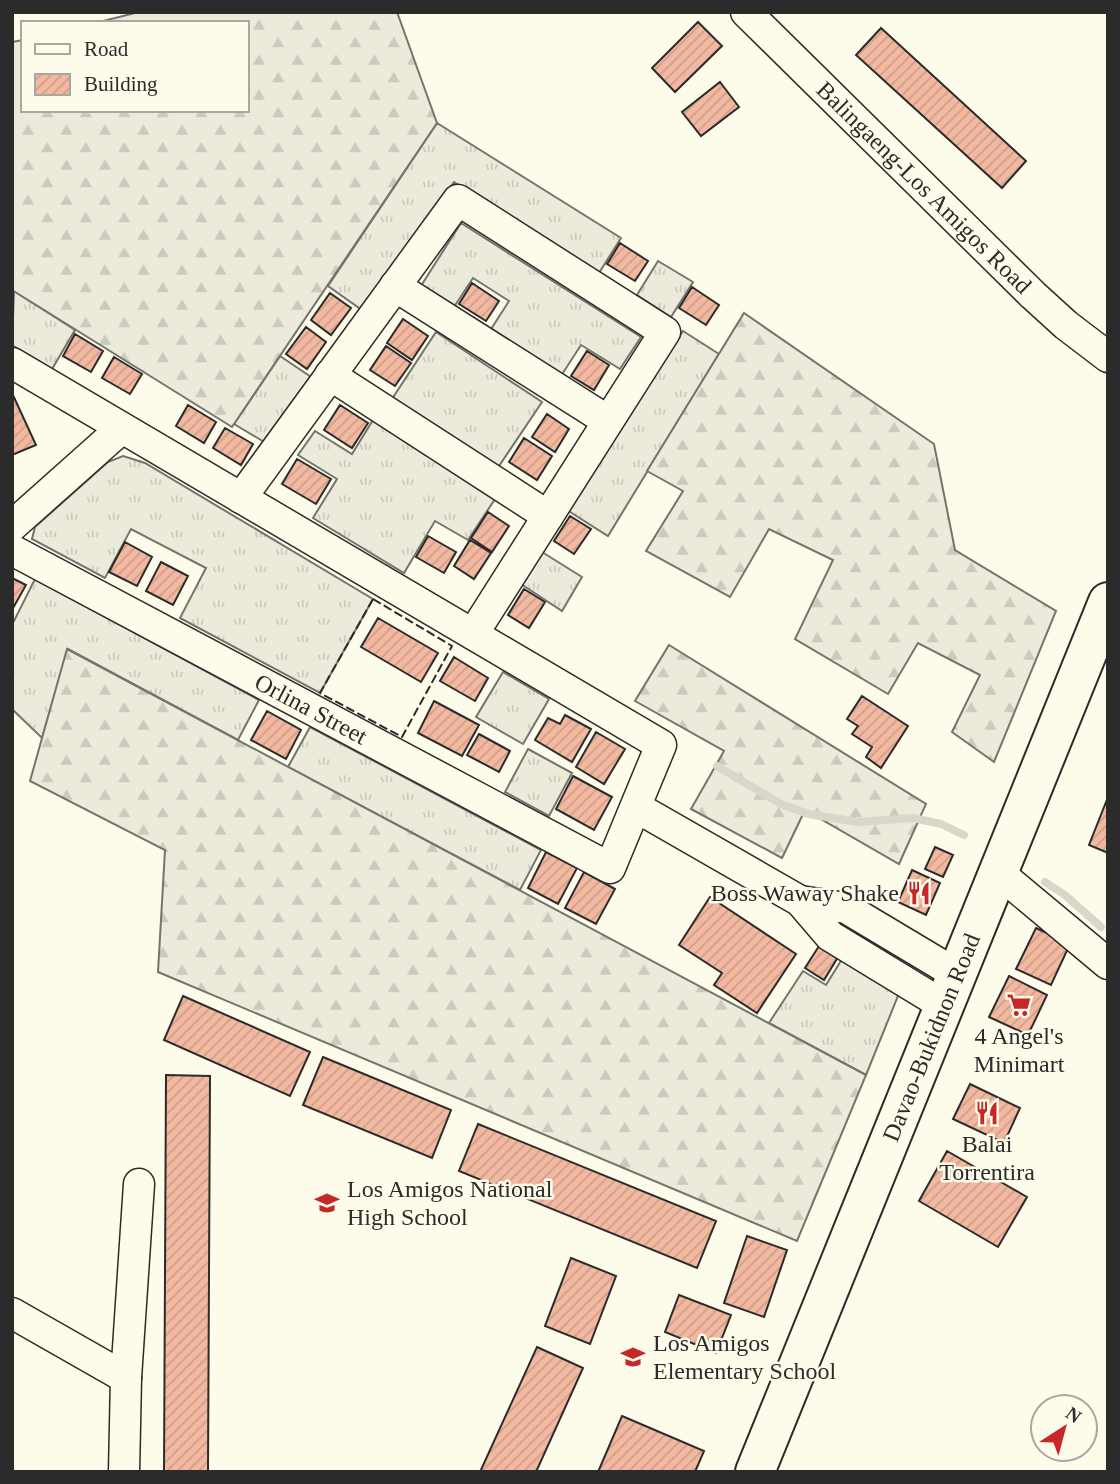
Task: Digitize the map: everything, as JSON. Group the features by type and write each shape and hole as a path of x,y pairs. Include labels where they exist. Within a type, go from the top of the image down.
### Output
{"highway":[{"name":"Davao-Bukidnon Road","path":"755,1472 1108,601"}],"street":[{"name":"Balingaeng-Los Amigos Road","path":"746,12 1033,295 1108,357"},
{"path":"241,498 458,200 665,332 473,634"},
{"path":"396,286 608,421"},
{"path":"12,363 661,745 636,807 800,901 830,936 951,991"},
{"path":"330,375 548,516"},
{"path":"12,526 122,428"},
{"name":"Orlina Street","path":"12,550 610,868 636,807"},
{"path":"999,873 1108,964"},
{"path":"124,1472 126,1378 139,1185"},
{"path":"12,1313 126,1378"}],"green space":[{"path":"139,12 397,12 437,123 232,427 12,290 12,42 21,40 21,112 248,112 248,21 103,21"},
{"path":"437,123 621,238 599,273 454,182 362,310 328,286"},
{"path":"461,223 641,337 620,369 581,345 559,379 488,334 509,301 473,278 452,310 419,289"},
{"path":"658,261 693,282 671,317 637,295"},
{"path":"14,291 75,330 52,369 12,345"},
{"path":"744,313 934,444 955,550 1056,611 994,762 952,732 980,675 918,643 888,694 795,639 833,560 769,529 730,597 646,551 683,491 647,471"},
{"path":"683,331 719,354 608,536 567,510"},
{"path":"436,332 542,402 497,469 392,399"},
{"path":"280,356 314,379 266,443 234,424"},
{"path":"373,420 495,499 468,540 435,521 404,573 313,518 337,479 298,455 315,431 352,454"},
{"path":"123,456 145,463 373,599 320,693 180,618 206,568 131,529 105,578 32,539 35,527 108,462"},
{"path":"542,552 582,577 562,611 521,584"},
{"path":"35,579 259,700 238,740 68,649 42,738 12,709 12,620 14,621"},
{"path":"669,645 926,804 899,864 805,810 782,858 691,809 724,751 635,701"},
{"path":"67,649 866,1075 797,1241 158,972 165,850 30,781"},
{"path":"503,672 549,699 523,744 476,717"},
{"path":"310,727 541,850 520,890 288,767"},
{"path":"528,749 572,773 549,816 505,792"},
{"path":"844,956 900,991 866,1075 769,1023 803,971 826,985"}],"building":[{"path":"698,22 722,46 675,92 652,68"},
{"path":"881,28 1026,161 1002,188 856,55"},
{"path":"720,82 739,107 701,136 682,112"},
{"path":"620,243 648,261 635,281 607,264"},
{"path":"472,283 499,301 486,321 459,304"},
{"path":"692,287 719,305 706,325 679,308"},
{"path":"330,293 351,308 331,335 311,320"},
{"path":"403,319 428,336 412,360 387,343"},
{"path":"306,327 326,342 307,369 286,354"},
{"path":"75,334 103,351 91,372 63,356"},
{"path":"386,346 411,363 395,386 370,370"},
{"path":"587,351 609,365 594,390 571,376"},
{"path":"114,357 142,374 130,394 102,378"},
{"path":"12,393 36,445 12,455"},
{"path":"188,405 216,422 204,443 176,426"},
{"path":"340,405 368,423 352,448 324,430"},
{"path":"547,414 569,429 555,452 532,437"},
{"path":"225,428 253,444 241,465 213,448"},
{"path":"524,438 552,456 537,480 509,462"},
{"path":"297,459 331,479 316,504 282,484"},
{"path":"488,512 509,526 492,552 471,538"},
{"path":"570,516 591,529 574,554 554,541"},
{"path":"428,536 456,552 444,573 416,557"},
{"path":"470,540 491,553 474,579 454,566"},
{"path":"125,542 152,557 137,586 109,572"},
{"path":"161,562 188,576 173,605 146,591"},
{"path":"12,578 26,585 12,610"},
{"path":"524,589 545,602 529,628 508,615"},
{"path":"378,618 438,653 421,682 361,647"},
{"path":"454,657 488,678 475,701 440,681"},
{"path":"862,696 908,726 881,768 866,757 872,747 852,734 858,726 847,719"},
{"path":"434,701 479,725 462,756 418,733"},
{"path":"267,711 301,730 286,759 251,740"},
{"path":"565,715 591,729 572,762 535,740 548,718 560,724"},
{"path":"596,732 625,749 604,784 576,767"},
{"path":"479,734 510,751 499,772 467,755"},
{"path":"573,776 612,797 594,830 556,809"},
{"path":"1108,797 1108,853 1089,845"},
{"path":"935,847 953,855 943,877 925,869"},
{"path":"546,852 577,868 558,904 528,888"},
{"path":"912,870 940,883 926,915 898,902"},
{"path":"584,872 615,889 596,924 565,908"},
{"path":"710,897 796,954 757,1013 714,985 722,973 679,945"},
{"path":"1036,928 1070,944 1051,985 1016,969"},
{"path":"819,946 838,957 824,980 805,968"},
{"path":"1009,976 1047,995 1028,1035 989,1017"},
{"path":"183,996 310,1052 290,1096 164,1040"},
{"path":"323,1057 451,1110 432,1158 303,1105"},
{"path":"166,1075 210,1076 208,1472 164,1472"},
{"path":"970,1084 1020,1108 1004,1143 953,1119"},
{"path":"478,1124 716,1221 697,1268 459,1171"},
{"path":"947,1151 1027,1197 998,1247 919,1201"},
{"path":"747,1236 787,1250 764,1317 724,1303"},
{"path":"571,1258 616,1276 590,1344 545,1326"},
{"path":"679,1295 731,1315 716,1353 665,1332"},
{"path":"537,1347 583,1368 536,1472 480,1472"},
{"path":"622,1416 704,1451 695,1472 598,1472"}],"waterway":[{"path":"717,766 781,804 808,814 858,822 913,818 941,824 964,835"},
{"path":"1045,882 1065,895 1101,927"}],"fence":[{"path":"373,599 452,646 402,737 320,693 373,599"}],"place":[{"name":"Boss Waway Shake","path":"919,893"},
{"name":"4 Angel's Minimart","path":"1019,1005"},
{"name":"Balai Torrentira","path":"987,1113"},
{"name":"Los Amigos National High School","path":"327,1203"},
{"name":"Los Amigos Elementary School","path":"633,1357"}]}
